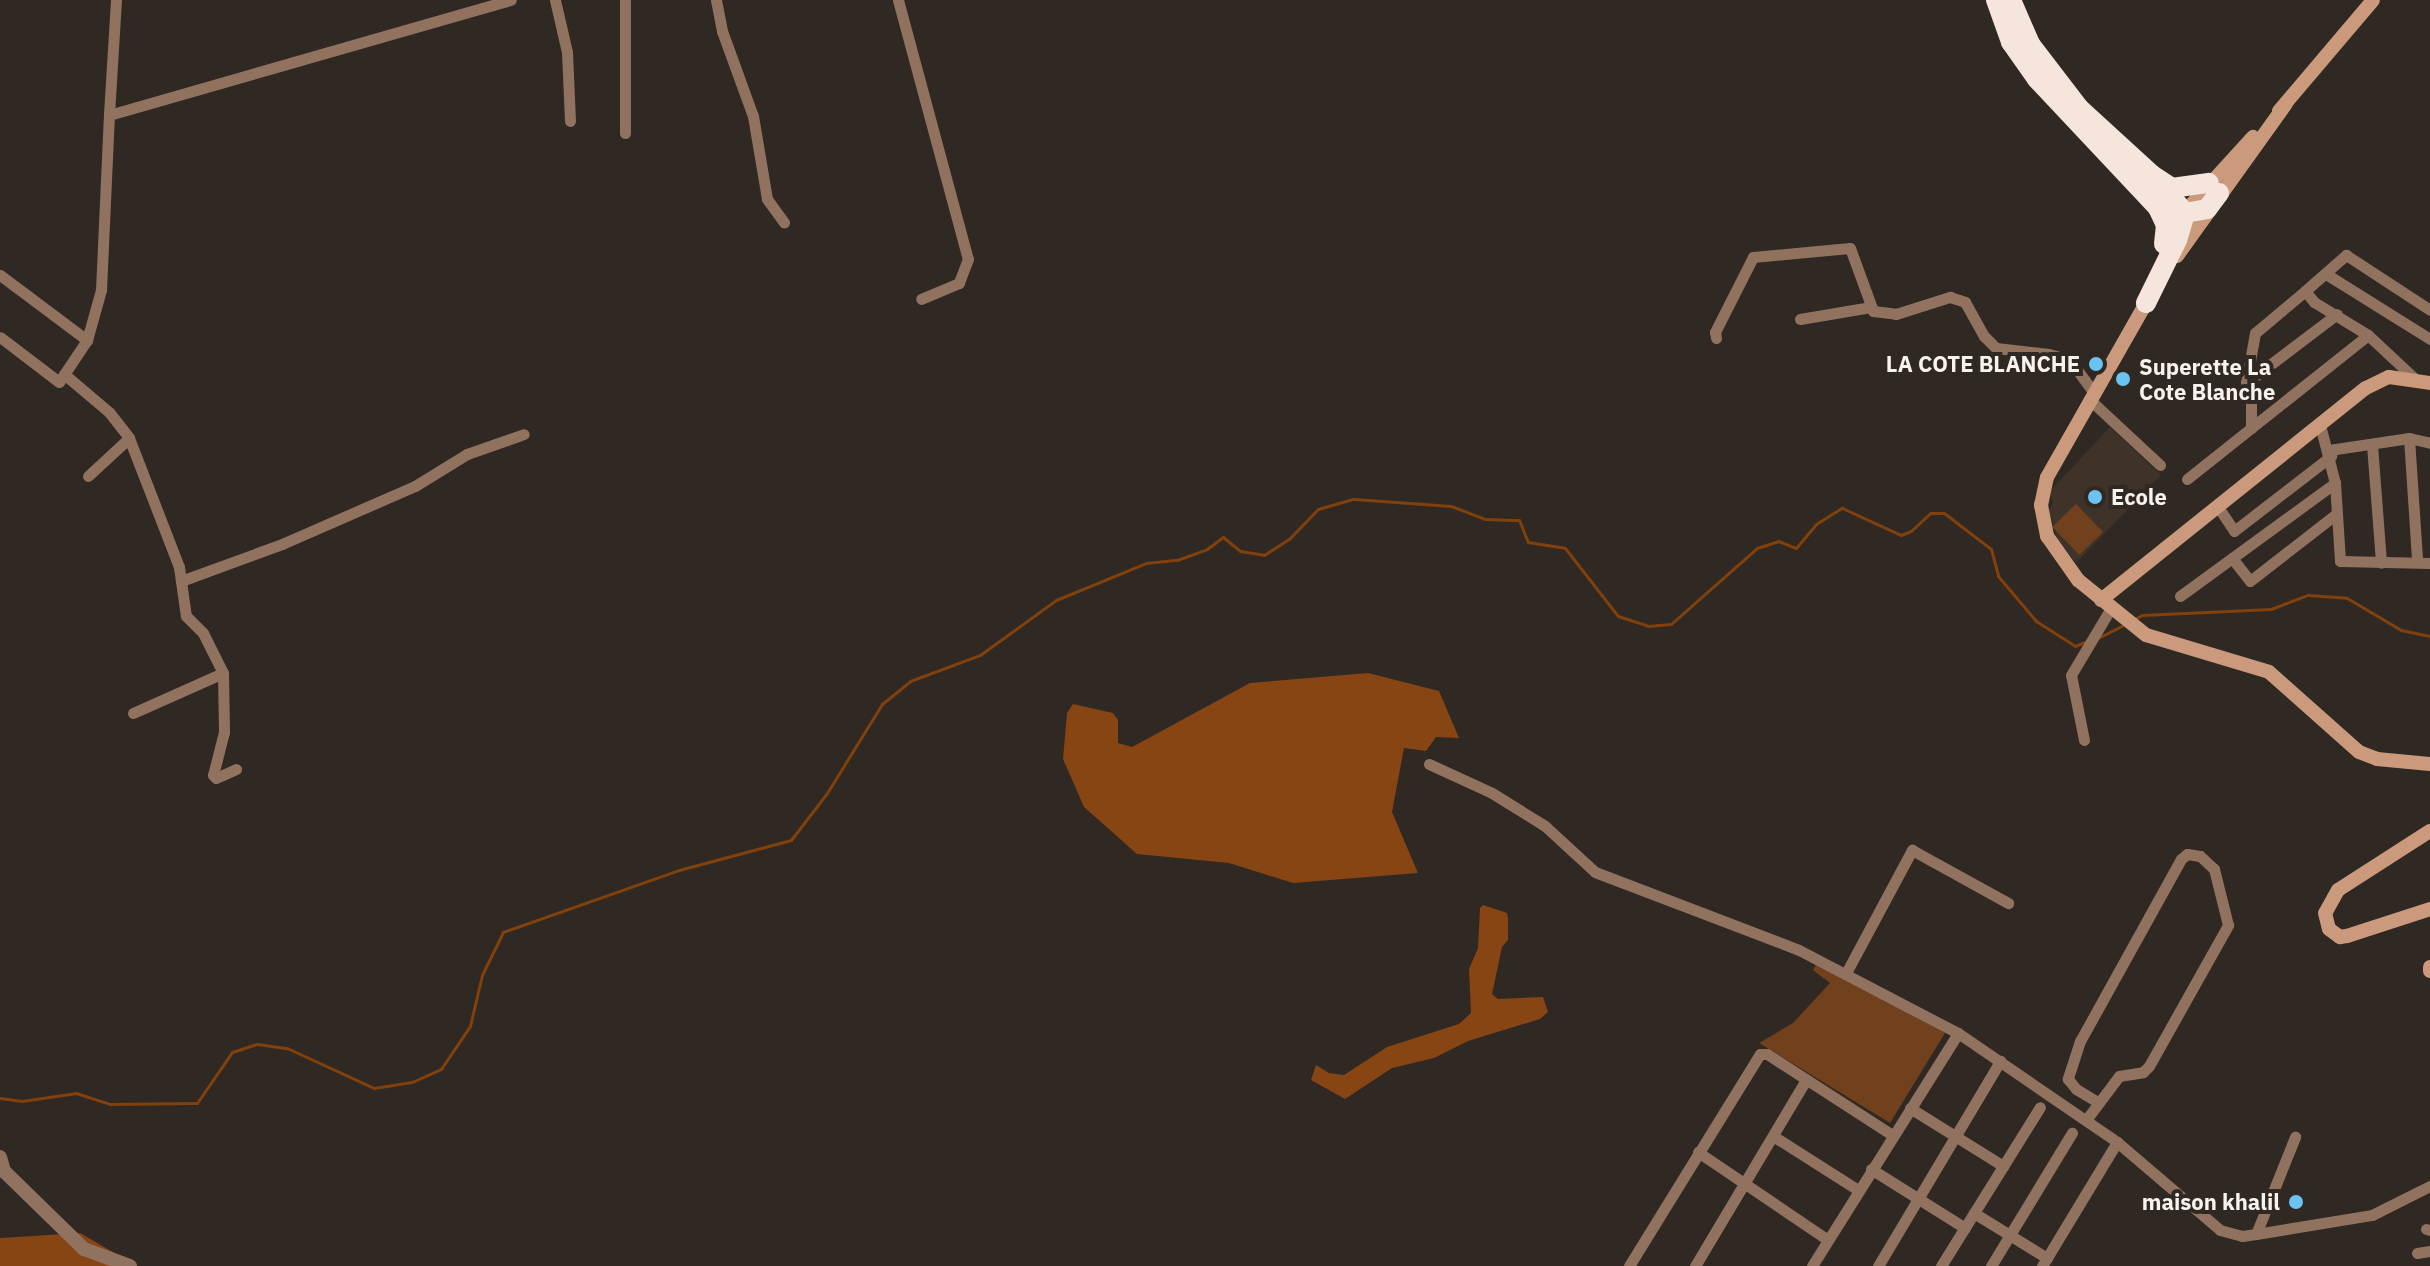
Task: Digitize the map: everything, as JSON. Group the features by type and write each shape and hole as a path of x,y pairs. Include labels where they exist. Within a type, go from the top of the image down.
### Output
{"highway":[{"path":"1996,0 2011,42 2037,79 2150,185 2175,197 2185,213 2177,240 2146,303"},
{"path":"2011,0 2020,25 2042,62 2079,108 2150,185 2166,225 2164,244"},
{"path":"2150,185 2214,188 2207,209 2185,213"}],"main road":[{"path":"2373,0 2214,188 2129,329 2047,477 2042,494 2041,518 2055,548 2078,580 2146,635 2269,672 2359,752 2377,759 2430,764"},
{"path":"2129,329 2164,244 2185,213"},
{"path":"2111,608 2218,507 2378,383 2389,377 2414,378 2430,383"},
{"path":"2430,831 2338,890 2325,913 2329,929 2334,934 2347,936 2430,909"}],"street":[{"path":"0,337 59,382 87,340 101,290 116,0"},
{"path":"109,115 511,0"},
{"path":"555,0 567,52 570,121"},
{"path":"625,0 625,133"},
{"path":"716,0 722,31 753,116 767,199 784,222"},
{"path":"898,0 968,259 959,283 921,299"},
{"path":"1716,338 1715,332 1753,257 1850,248 1873,311 1896,314 1931,300 1950,297 1965,302 1984,336 1996,348 2049,354 2070,360 2091,395 2160,465"},
{"path":"2251,428 2246,383 2255,333 2346,255 2430,310"},
{"path":"2326,274 2430,339"},
{"path":"0,275 87,340"},
{"path":"2305,291 2314,302 2368,335 2414,378"},
{"path":"1800,319 1871,307"},
{"path":"2246,383 2337,314"},
{"path":"2187,479 2368,335"},
{"path":"64,374 109,412 129,438 179,567 186,616 203,633 223,673 224,732 213,775 216,778 236,769"},
{"path":"2320,425 2330,453 2335,483 2340,561 2381,563 2417,560 2430,563"},
{"path":"181,581 282,544 415,486 467,454 524,434"},
{"path":"88,476 129,438"},
{"path":"2218,507 2234,531 2330,453 2409,438 2430,443"},
{"path":"2409,438 2417,560"},
{"path":"2372,445 2381,563"},
{"path":"2180,596 2335,483"},
{"path":"2232,558 2250,581 2336,514"},
{"path":"2084,740 2071,675 2111,608"},
{"path":"133,713 223,673"},
{"path":"1429,764 1492,793 1545,826 1595,872 1799,950 1958,1033 2117,1142 2220,1230 2242,1236 2372,1215 2430,1186"},
{"path":"1846,973 1912,850 2008,903"},
{"path":"2086,1120 2119,1076 2143,1072 2149,1066 2228,925 2214,869 2200,856 2187,854 2181,859 2080,1041 2068,1079 2098,1102"},
{"path":"1812,1266 1958,1033"},
{"path":"1629,1266 1756,1056 1767,1054 1892,1135"},
{"path":"1878,1266 2000,1061"},
{"path":"1695,1266 1806,1080"},
{"path":"1941,1266 2040,1107"},
{"path":"1910,1108 2003,1166"},
{"path":"1991,1266 2072,1133"},
{"path":"1773,1136 1858,1190"},
{"path":"2256,1234 2295,1137"},
{"path":"1974,1213 2010,1235 2044,1262 2117,1142"},
{"path":"1698,1152 1828,1240"},
{"path":"0,1157 4,1171 84,1249 130,1266"},
{"path":"1871,1169 1965,1228"},
{"path":"2417,1253 2430,1251"}],"shaded area":[{"name":"Ecole","path":"2110,427 2161,475 2076,563 2058,541 2049,511 2053,503 2050,491"},
{"path":"2076,504 2103,532 2079,555 2052,527"},
{"path":"1368,673 1439,691 1459,738 1436,737 1426,751 1404,748 1392,812 1418,873 1293,883 1229,863 1137,854 1084,807 1063,759 1067,713 1073,704 1113,713 1118,720 1118,743 1132,747 1250,683"},
{"path":"1483,905 1507,913 1508,918 1508,940 1502,947 1492,994 1498,999 1543,997 1548,1012 1540,1019 1468,1041 1434,1058 1392,1068 1345,1099 1311,1080 1316,1065 1329,1073 1344,1075 1387,1047 1459,1024 1471,1013 1469,969 1478,948 1480,908"},
{"path":"1817,963 1945,1033 1890,1123 1759,1043 1793,1023 1830,983 1813,970"},
{"path":"80,1233 137,1266 0,1266 0,1238"}],"waterway":[{"path":"0,1098 22,1101 76,1093 110,1104 197,1103 232,1052 257,1044 287,1048 374,1088 412,1082 441,1069 470,1026 482,975 503,932 679,870 791,840 827,793 882,704 910,681 980,655 1056,600 1146,563 1177,560 1207,549 1223,537 1240,551 1264,555 1289,539 1318,509 1354,499 1451,506 1485,519 1519,520 1528,542 1565,548 1618,616 1648,626 1671,624 1757,548 1778,541 1796,548 1816,524 1842,508 1901,535 1911,531 1930,513 1944,513 1991,549 1998,576 2036,621 2075,646 2085,642"},
{"path":"2135,619 2142,615 2271,609 2308,595 2347,598 2401,630 2430,636"},
{"path":"2100,637 2125,624"}],"place":[{"name":"LA COTE BLANCHE","path":"2096,364"},
{"name":"Superette La Cote Blanche","path":"2123,379"},
{"name":"Ecole","path":"2095,497"},
{"name":"maison khalil","path":"2296,1202"}]}
